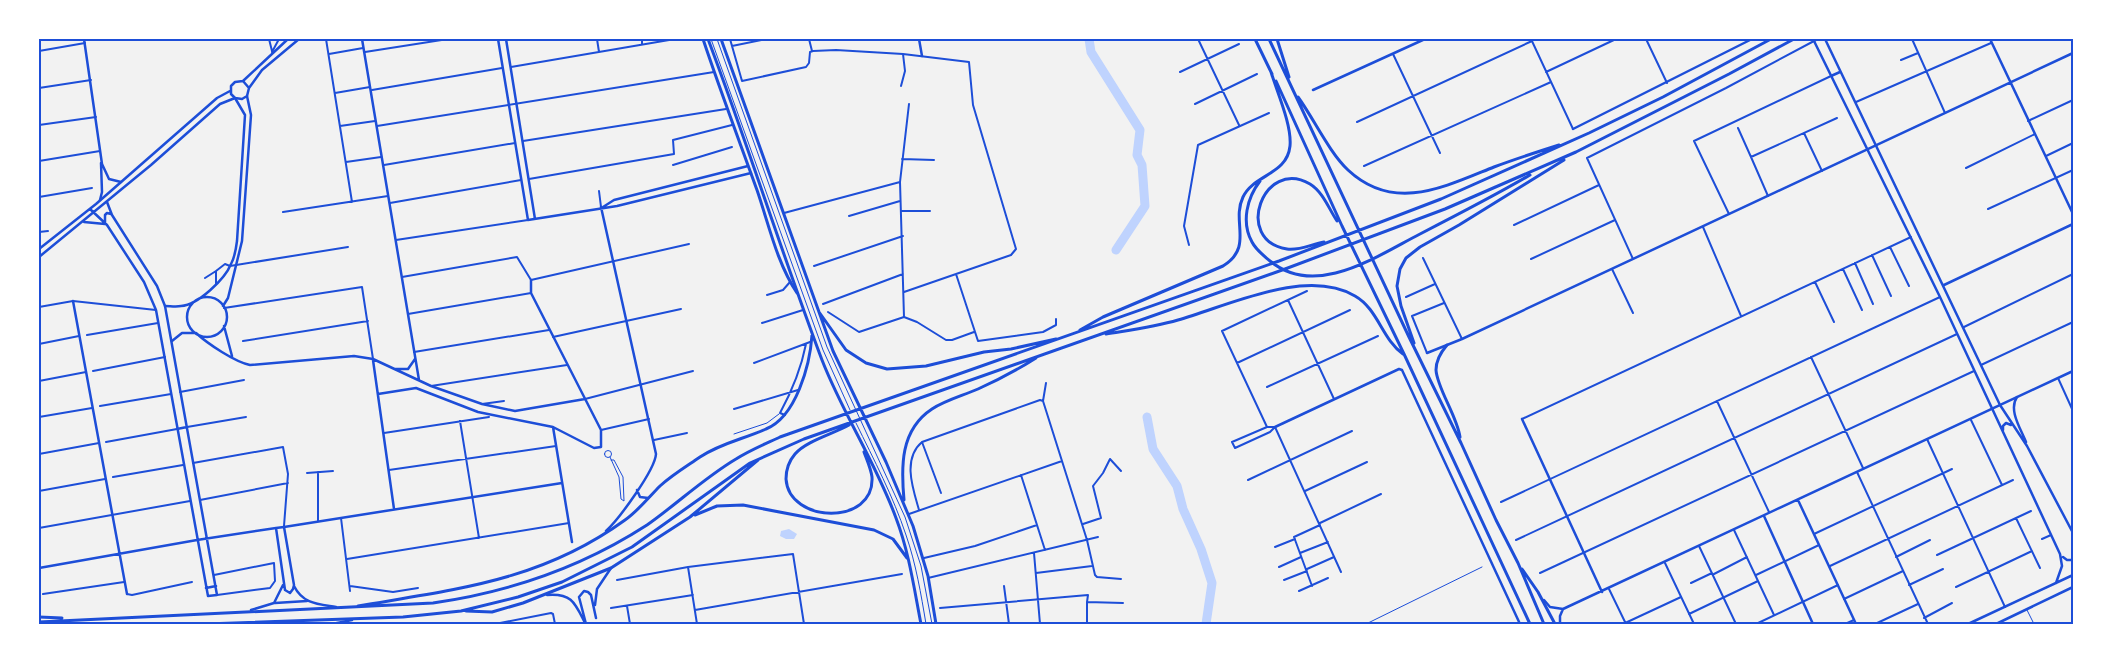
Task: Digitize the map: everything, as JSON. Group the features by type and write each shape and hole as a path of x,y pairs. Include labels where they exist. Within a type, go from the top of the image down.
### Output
{"main road":[{"path":"703,39 732,126 790,282 798,295"},
{"path":"710,39 822,361 894,512 910,564 921,624"},
{"path":"721,39 833,350 854,402 909,514 928,578 936,624"},
{"path":"1255,39 1530,624"},
{"path":"1269,39 1518,563 1544,624"},
{"path":"1277,39 1291,85"},
{"path":"39,622 345,608 451,600 497,591 557,572 631,534 737,458 780,437 1071,335 1441,199 1571,141 1663,97 1771,39"},
{"path":"461,611 540,590 589,570 654,533 718,485 765,455 1400,226 1576,152 1794,39"},
{"path":"819,312 846,350 866,363 887,369 926,366 984,352 1011,349 1071,335 1103,317 1226,264 1236,254 1240,244 1238,214 1242,199 1248,188 1283,164 1290,144 1287,125 1271,72"},
{"path":"1293,90 1314,119 1336,156 1347,169 1365,183 1378,189 1396,193 1416,194 1436,190 1512,160 1571,141"},
{"path":"1416,349 1398,293 1398,275 1406,258 1420,247 1576,152"},
{"path":"1262,179 1251,195 1246,218 1252,241 1264,256 1286,271 1317,276 1335,273 1366,262 1474,207 1540,168"},
{"path":"1329,241 1288,249 1273,244 1262,232 1258,220 1259,205 1264,194 1271,187 1281,182 1289,180 1302,181 1316,189 1342,226"},
{"path":"1098,335 1175,321 1278,289 1316,285 1345,291 1362,301 1370,310 1393,347 1404,354"},
{"path":"345,608 475,586 504,579 570,555 627,519 668,480 712,450 766,430 777,423 784,415 806,374 813,332"},
{"path":"1447,345 1440,353 1436,370 1453,414 1461,443"},
{"path":"904,503 901,466 903,456 908,438 924,416 943,403 1007,375 1042,354"},
{"path":"855,421 804,447 793,456 786,470 786,483 792,495 805,506 827,513 842,512 857,506 867,496 872,479 861,443"},
{"path":"205,624 354,620 461,611 492,612 547,595 611,568 659,539 690,517 765,455"},
{"path":"690,517 717,506 743,505 874,530 893,539 910,564"},
{"path":"1518,563 1538,592 1555,624"},
{"path":"39,617 75,619"}],"street":[{"path":"84,39 100,152 102,192 96,204"},
{"path":"269,39 272,52"},
{"path":"272,52 279,39"},
{"path":"39,249 96,204 217,98 230,91 231,86 235,82 244,81 272,52 288,39"},
{"path":"172,341 182,333 212,336 224,326 226,320 224,307 242,241 250,115 247,96 249,88 262,70 299,39"},
{"path":"326,39 352,202"},
{"path":"362,39 419,380"},
{"path":"329,54 448,39"},
{"path":"498,39 528,220"},
{"path":"506,39 535,219"},
{"path":"597,39 599,52"},
{"path":"642,39 642,44"},
{"path":"511,66 675,39"},
{"path":"710,39 823,350 844,404 850,412"},
{"path":"717,39 827,347 854,402"},
{"path":"730,39 742,80 806,67 809,63 809,54 812,51 809,39"},
{"path":"732,46 766,39"},
{"path":"919,39 922,56"},
{"path":"1198,39 1239,125"},
{"path":"1313,90 1425,39"},
{"path":"1546,72 1616,39"},
{"path":"1646,39 1667,83"},
{"path":"1357,122 1531,40 1573,129 1752,39"},
{"path":"1633,259 1587,158 1818,39"},
{"path":"1825,39 2000,405 2027,446"},
{"path":"1912,39 1945,113"},
{"path":"1990,39 2073,214"},
{"path":"1814,41 1940,297 2060,554 2062,566 2056,583"},
{"path":"39,51 85,43"},
{"path":"1855,103 1992,43"},
{"path":"1180,72 1239,44"},
{"path":"812,51 836,50 903,54 969,62 976,119 1016,247 1011,255 904,292"},
{"path":"1902,60 1918,53"},
{"path":"901,86 905,72 903,54"},
{"path":"1393,54 1440,153"},
{"path":"1444,302 1412,316 1426,353 1462,339 2073,54"},
{"path":"335,93 502,68"},
{"path":"377,126 714,72"},
{"path":"1729,214 1694,141 1840,72"},
{"path":"1195,104 1257,74"},
{"path":"39,88 91,80"},
{"path":"244,81 249,88"},
{"path":"1364,166 1551,82"},
{"path":"230,91 245,115 237,241 230,266 216,285 196,300 188,310 187,317 191,329 206,341 243,364 250,365 354,356 373,359 430,386 482,404 515,411 585,398 693,371"},
{"path":"39,257 151,166 220,104 247,96"},
{"path":"2028,121 2073,100"},
{"path":"904,317 900,182 909,104"},
{"path":"523,141 726,109"},
{"path":"1189,245 1184,227 1199,144 1269,113"},
{"path":"39,125 96,116"},
{"path":"1751,157 1837,118"},
{"path":"340,126 376,120"},
{"path":"529,179 674,154 673,140 732,126"},
{"path":"1738,128 1768,196"},
{"path":"1804,133 1822,171"},
{"path":"1966,168 2035,134"},
{"path":"383,165 515,143"},
{"path":"2045,156 2073,143"},
{"path":"673,165 732,147"},
{"path":"39,161 100,152"},
{"path":"100,152 107,177 113,181 122,181"},
{"path":"346,162 382,156"},
{"path":"902,159 934,160"},
{"path":"147,160 151,166"},
{"path":"601,208 614,200 748,166"},
{"path":"1878,172 1887,168"},
{"path":"1988,209 2073,170"},
{"path":"725,172 727,180"},
{"path":"396,240 616,206 751,173"},
{"path":"389,203 521,180"},
{"path":"784,213 900,182"},
{"path":"1514,224 1599,185"},
{"path":"39,197 92,188"},
{"path":"598,191 654,440 656,460 621,515 601,536"},
{"path":"283,212 388,196"},
{"path":"849,216 900,201"},
{"path":"108,202 112,215 157,286 165,306 217,595"},
{"path":"90,209 93,214 107,225 144,282 156,310 208,596 270,588 275,581 274,563 214,575"},
{"path":"901,211 930,211"},
{"path":"107,225 105,216 109,213 112,215"},
{"path":"1530,258 1615,220"},
{"path":"82,222 107,225"},
{"path":"1944,285 2073,224"},
{"path":"1703,226 1741,316"},
{"path":"39,232 48,231"},
{"path":"814,266 903,236"},
{"path":"1602,592 1522,419 1911,237"},
{"path":"531,280 689,244"},
{"path":"205,278 225,264 230,266 348,247"},
{"path":"1890,247 1909,286"},
{"path":"1872,255 1891,296"},
{"path":"378,394 416,388 478,412 553,427 594,448 601,446 601,430 531,293 531,280 517,257 402,277"},
{"path":"1423,258 1462,339"},
{"path":"1855,263 1873,304"},
{"path":"1612,269 1633,313"},
{"path":"1843,269 1862,310"},
{"path":"216,271 216,285"},
{"path":"823,304 903,274"},
{"path":"956,274 978,341 1043,332 1056,325 1056,319"},
{"path":"1964,327 2073,274"},
{"path":"767,295 783,290 790,282"},
{"path":"1815,282 1834,322"},
{"path":"1406,297 1435,284"},
{"path":"165,306 183,306 207,297 213,298 224,307 362,287 394,509"},
{"path":"1267,427 1222,331 1307,291"},
{"path":"408,314 531,293"},
{"path":"1501,502 1940,297"},
{"path":"1288,300 1334,399"},
{"path":"39,307 73,301 156,310"},
{"path":"73,301 127,594 132,595 192,582"},
{"path":"553,337 681,309"},
{"path":"762,323 804,310"},
{"path":"1237,363 1350,310"},
{"path":"828,312 859,332 904,317 917,322 946,340 952,340 975,332"},
{"path":"243,341 368,321"},
{"path":"1981,365 2073,322"},
{"path":"87,335 159,323"},
{"path":"224,326 233,357"},
{"path":"414,352 549,330"},
{"path":"1516,540 1957,334"},
{"path":"39,344 80,336"},
{"path":"1267,388 1378,336"},
{"path":"754,363 812,341"},
{"path":"734,434 767,423 780,413 791,392 803,361 806,344"},
{"path":"1811,357 1864,469"},
{"path":"93,371 165,358"},
{"path":"393,368 408,368 415,358"},
{"path":"430,386 568,365"},
{"path":"1275,427 1267,427 1232,442 1235,448 1334,399 1399,369 1402,370 1520,624"},
{"path":"1538,592 1548,605 1563,609 2073,370"},
{"path":"1540,573 1974,371"},
{"path":"39,381 86,372"},
{"path":"2058,378 2073,411"},
{"path":"180,392 244,380"},
{"path":"1982,386 1989,382"},
{"path":"1046,383 1043,401 1087,540 1092,566 1096,576 1121,579"},
{"path":"734,409 798,390"},
{"path":"100,406 171,394"},
{"path":"2017,397 2014,404 2014,412 2027,446 2073,533"},
{"path":"919,510 911,472 915,451 922,442 1040,400 1043,401"},
{"path":"482,404 504,401"},
{"path":"1717,401 1770,513"},
{"path":"39,417 92,408"},
{"path":"780,413 784,415"},
{"path":"106,442 246,417"},
{"path":"384,433 489,417"},
{"path":"601,430 649,419"},
{"path":"1971,419 2002,485"},
{"path":"460,421 479,538"},
{"path":"855,421 891,495 906,536 919,585 926,624"},
{"path":"2005,436 2004,424 2008,423 2014,428"},
{"path":"866,426 896,493 913,539 932,624"},
{"path":"553,427 572,542"},
{"path":"1275,427 1341,572"},
{"path":"1248,480 1352,431"},
{"path":"654,440 687,433"},
{"path":"1927,440 2005,607"},
{"path":"922,442 941,493"},
{"path":"39,454 99,443"},
{"path":"389,470 556,446"},
{"path":"193,463 283,447 288,474 284,526 294,584 298,594 308,601"},
{"path":"610,459 614,460 622,475 624,501 621,499 619,477 610,459"},
{"path":"1082,524 1101,518 1093,486 1110,459 1121,471"},
{"path":"909,514 1062,460"},
{"path":"1305,491 1367,462"},
{"path":"113,477 184,464"},
{"path":"1814,534 1952,469"},
{"path":"307,473 333,471"},
{"path":"318,472 318,521"},
{"path":"1858,472 1928,624"},
{"path":"1021,474 1045,550"},
{"path":"39,491 106,479"},
{"path":"1829,567 2013,480"},
{"path":"200,500 288,483"},
{"path":"39,568 207,538 562,483"},
{"path":"637,489 640,497 648,498"},
{"path":"1275,548 1381,494"},
{"path":"1798,500 1856,624"},
{"path":"39,528 190,501"},
{"path":"1937,555 2031,511"},
{"path":"1764,516 1813,624"},
{"path":"341,518 350,591"},
{"path":"2016,518 2040,568"},
{"path":"347,559 569,523"},
{"path":"923,558 975,546 1037,525"},
{"path":"276,528 285,590 290,593 294,584"},
{"path":"1734,530 1774,615"},
{"path":"2042,539 2051,535"},
{"path":"928,578 1098,537"},
{"path":"1295,539 1312,586"},
{"path":"1896,557 1930,540"},
{"path":"1300,554 1328,542"},
{"path":"1755,575 1819,545"},
{"path":"1700,546 1736,624"},
{"path":"1956,587 2032,551"},
{"path":"1034,553 1040,624"},
{"path":"616,580 688,566 793,554 804,624"},
{"path":"2060,554 2067,560 2073,560"},
{"path":"1279,567 1301,557"},
{"path":"1284,580 1334,557"},
{"path":"1691,583 1747,557"},
{"path":"1664,563 1694,624"},
{"path":"688,566 697,624"},
{"path":"1036,573 1092,566"},
{"path":"1366,624 1482,567"},
{"path":"596,618 595,594 611,568"},
{"path":"1909,585 1943,569"},
{"path":"1844,599 1903,571"},
{"path":"695,610 902,574"},
{"path":"1968,624 2073,575"},
{"path":"1299,591 1328,578"},
{"path":"1689,614 1758,581"},
{"path":"44,594 124,582"},
{"path":"274,603 284,583"},
{"path":"1756,624 1838,585"},
{"path":"206,588 216,586"},
{"path":"350,586 393,592 418,588"},
{"path":"1004,586 1008,624"},
{"path":"1996,624 2073,587"},
{"path":"1609,589 1625,624 1681,597"},
{"path":"586,624 579,601 581,593 588,592 591,595 597,624"},
{"path":"547,595 558,594 571,599 586,624"},
{"path":"611,608 692,595"},
{"path":"940,608 1088,595 1087,624"},
{"path":"251,611 274,603 308,601 345,608"},
{"path":"1087,602 1123,603"},
{"path":"1875,624 1918,604"},
{"path":"1924,618 1952,604"},
{"path":"627,606 630,624"},
{"path":"1560,624 1563,609"},
{"path":"2027,609 2034,624"},
{"path":"495,624 551,613 555,624"},
{"path":"332,624 354,620"},
{"path":"1845,624 1854,620"},
{"path":"229,622 239,624"}],"water":[{"path":"789,529 797,534 794,539 786,539 780,536 781,531"}],"waterway":[{"path":"1089,39 1091,52 1140,130 1137,155 1142,165 1145,206 1116,250"},
{"path":"1147,417 1153,449 1177,486 1183,509 1201,549 1212,583 1206,624"}]}
